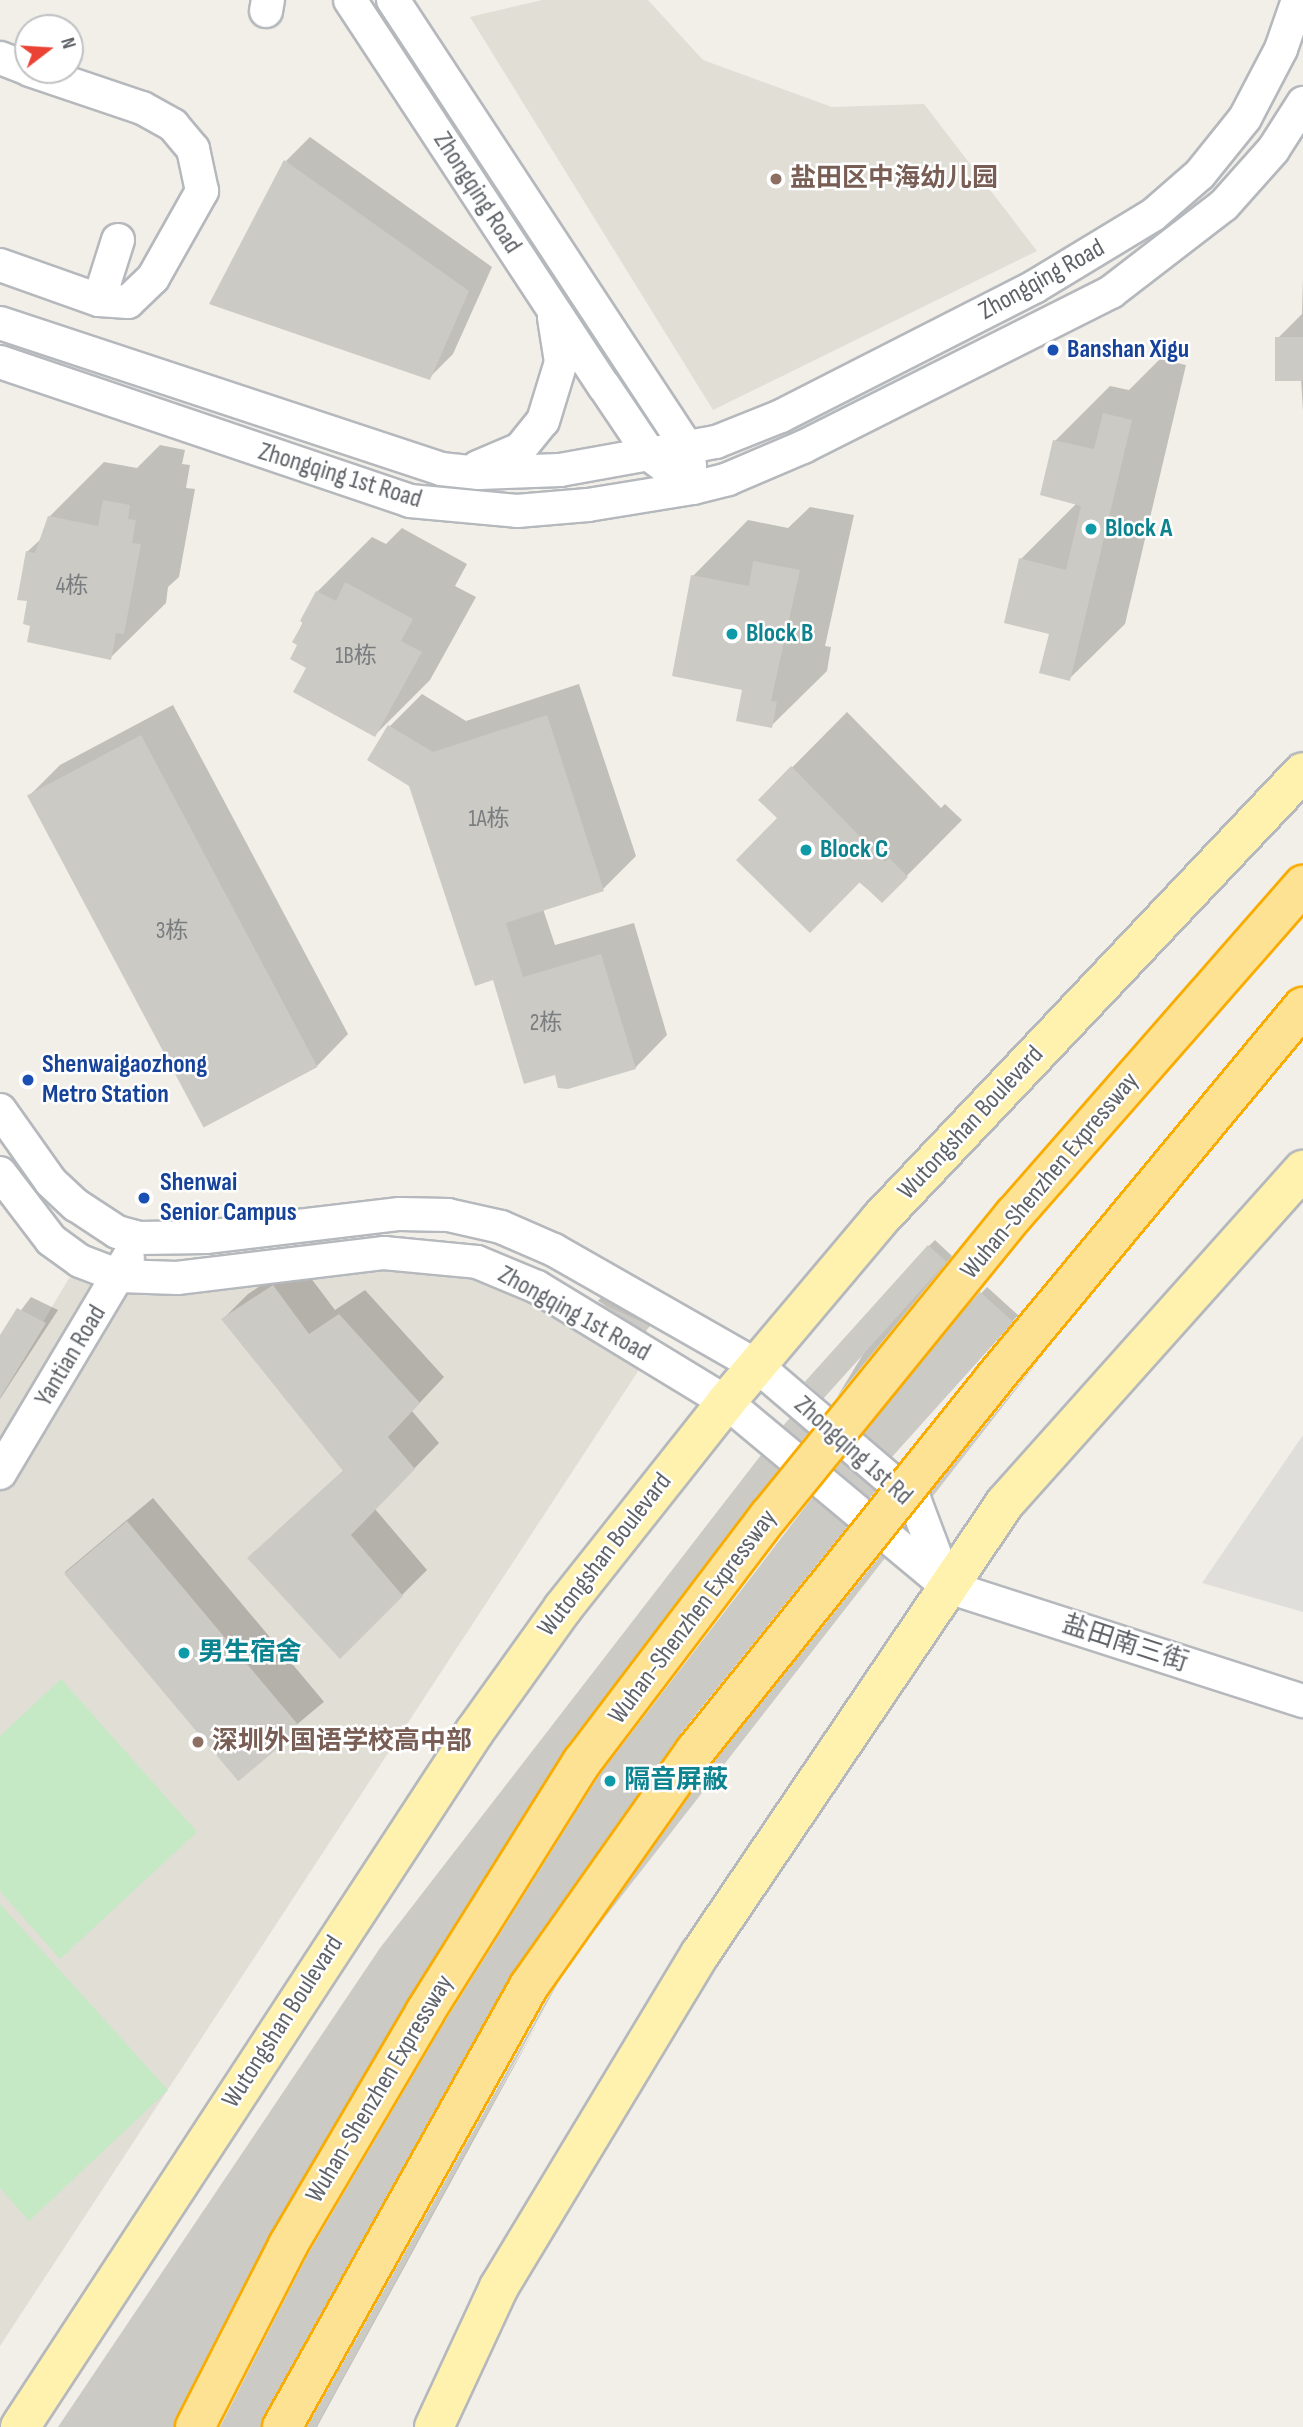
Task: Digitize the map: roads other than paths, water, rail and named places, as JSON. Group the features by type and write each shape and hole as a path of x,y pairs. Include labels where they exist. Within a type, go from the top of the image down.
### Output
{"highway":[{"name":"Wuhan-Shenzhen Expressway","path":"195,2427 288,2245 425,2012 582,1762 769,1516 1014,1215 1303,886"},
{"path":"282,2427 529,1986 695,1751 993,1380 1303,1007"}],"main road":[{"name":"Wutongshan Boulevard","path":"20,2427 489,1710 726,1402 880,1219 1303,772"},
{"path":"434,2427 499,2287 700,1954 1004,1503 1303,1170"}],"street":[{"name":"Zhongqing Road","path":"350,0 651,456 693,488"},
{"name":"Zhongqing Road","path":"393,0 688,449 693,488"},
{"name":"Zhongqing Road","path":"651,456 688,449 780,416 1034,287 1153,215 1200,174 1245,118 1281,49 1298,0"},
{"path":"0,265 99,300 128,302 147,286 200,199 201,170 186,137 159,115 69,84"},
{"name":"Zhongqing Road","path":"693,488 728,479 803,447 1111,292 1224,205 1273,150 1303,103"},
{"path":"99,300 118,240"},
{"path":"441,469 476,467 506,457 520,449 543,421 561,362 558,329 546,298"},
{"name":"Zhongqing 1st Road","path":"0,323 441,469 518,473 651,456"},
{"name":"Zhongqing 1st Road","path":"0,362 410,501 517,510 588,505 693,488"},
{"name":"Zhongqing 1st Road","path":"0,1110 51,1182 76,1205 117,1232 139,1238 206,1237 400,1214 448,1214 501,1227 554,1250 756,1365"},
{"name":"Zhongqing 1st Road","path":"0,1173 51,1240 80,1261 119,1276 177,1278 384,1253 477,1262 537,1287 726,1402 948,1587"},
{"name":"Yantian Road","path":"0,1473 119,1276 139,1238"},
{"name":"Zhongqing 1st Rd","path":"756,1365 915,1501 948,1587"},
{"name":"盐田南三街","path":"948,1587 1303,1701"}],"place":[{"name":"盐田区中海幼儿园","path":"776,179"},
{"name":"Banshan Xigu","path":"1053,350"},
{"name":"Block A","path":"1091,529"},
{"name":"Block B","path":"732,634"},
{"name":"Block C","path":"806,850"},
{"name":"Shenwaigaozhong Metro Station","path":"28,1080"},
{"name":"Shenwai Senior Campus","path":"144,1198"},
{"name":"男生宿舍","path":"184,1653"},
{"name":"深圳外国语学校高中部","path":"198,1742"},
{"name":"隔音屏蔽","path":"610,1781"}]}
